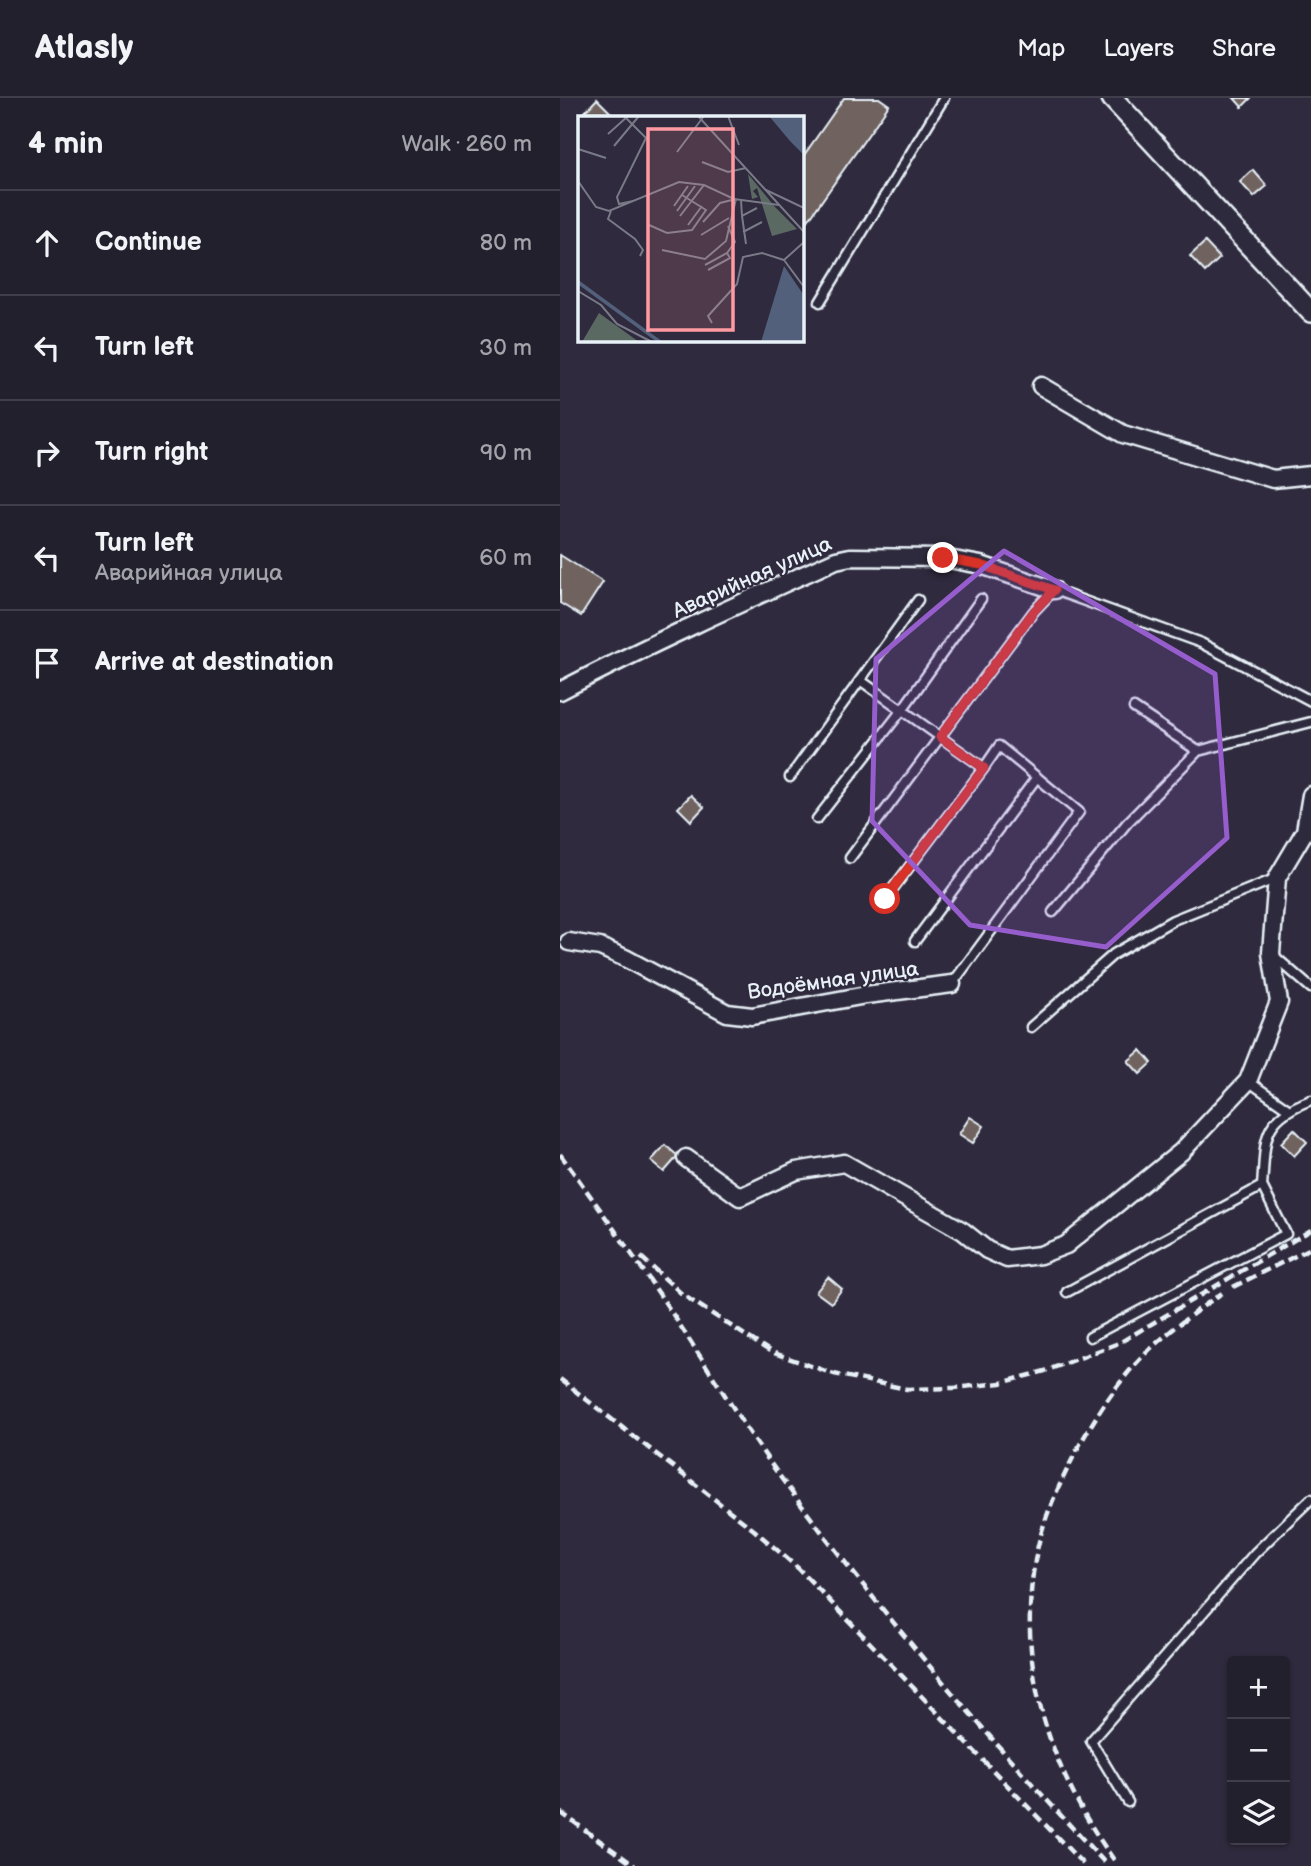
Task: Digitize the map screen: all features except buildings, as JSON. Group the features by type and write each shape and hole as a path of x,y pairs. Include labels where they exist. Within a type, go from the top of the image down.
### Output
{"street":[{"path":"1112,98 1311,312"},
{"path":"1041,386 1123,434 1273,479 1311,475"},
{"name":"Аварийная улица","path":"560,691 742,603 836,560 850,557 943,558 981,565 1054,590"},
{"path":"686,1158 740,1196 796,1171 844,1163 963,1231 987,1250 1007,1259 1040,1255 1066,1245 1181,1152 1248,1081 1279,1002 1271,953 1277,878 1305,831 1311,794"},
{"name":"Водоёмная улица","path":"569,942 600,947 727,1013 752,1016 866,995 952,985"}],"lane":[{"path":"820,302 944,98"},
{"path":"850,858 1034,611 1054,590 1200,643 1311,701"},
{"path":"817,819 902,710 981,598"},
{"path":"790,777 918,600"},
{"path":"860,680 984,768"},
{"path":"1134,708 1198,751"},
{"path":"1053,912 1126,823 1198,751 1311,722"},
{"path":"885,899 999,746 1079,812 952,985"},
{"path":"915,941 1037,777"},
{"path":"1031,1027 1114,954 1173,920 1277,878"},
{"path":"1271,953 1311,988"},
{"path":"1248,1081 1288,1109"},
{"path":"1090,1337 1286,1234 1262,1186 1267,1132 1288,1109 1311,1100"},
{"path":"1068,1292 1262,1186"},
{"path":"1128,1802 1091,1741 1255,1553 1311,1499"}],"highlighted area":[{"path":"1004,551 1215,674 1227,838 1106,947 970,925 872,821 876,659"}],"railway":[{"path":"560,1154 664,1301 768,1460 822,1532 940,1679 1108,1866"},
{"path":"641,1257 683,1295 771,1352 834,1374 907,1389 954,1388 1001,1383 1045,1371 1119,1343 1311,1230"},
{"path":"1233,1287 1311,1248"},
{"path":"1114,1860 1071,1789 1042,1713 1030,1633 1031,1592 1037,1550 1060,1484 1079,1446 1110,1397 1127,1374 1156,1344 1222,1293"},
{"path":"560,1379 754,1530 799,1569 1085,1866"},
{"path":"560,1812 635,1866"}],"route":[{"path":"885,899 984,768 940,737 1034,611 1054,590 981,565 943,558"}]}
